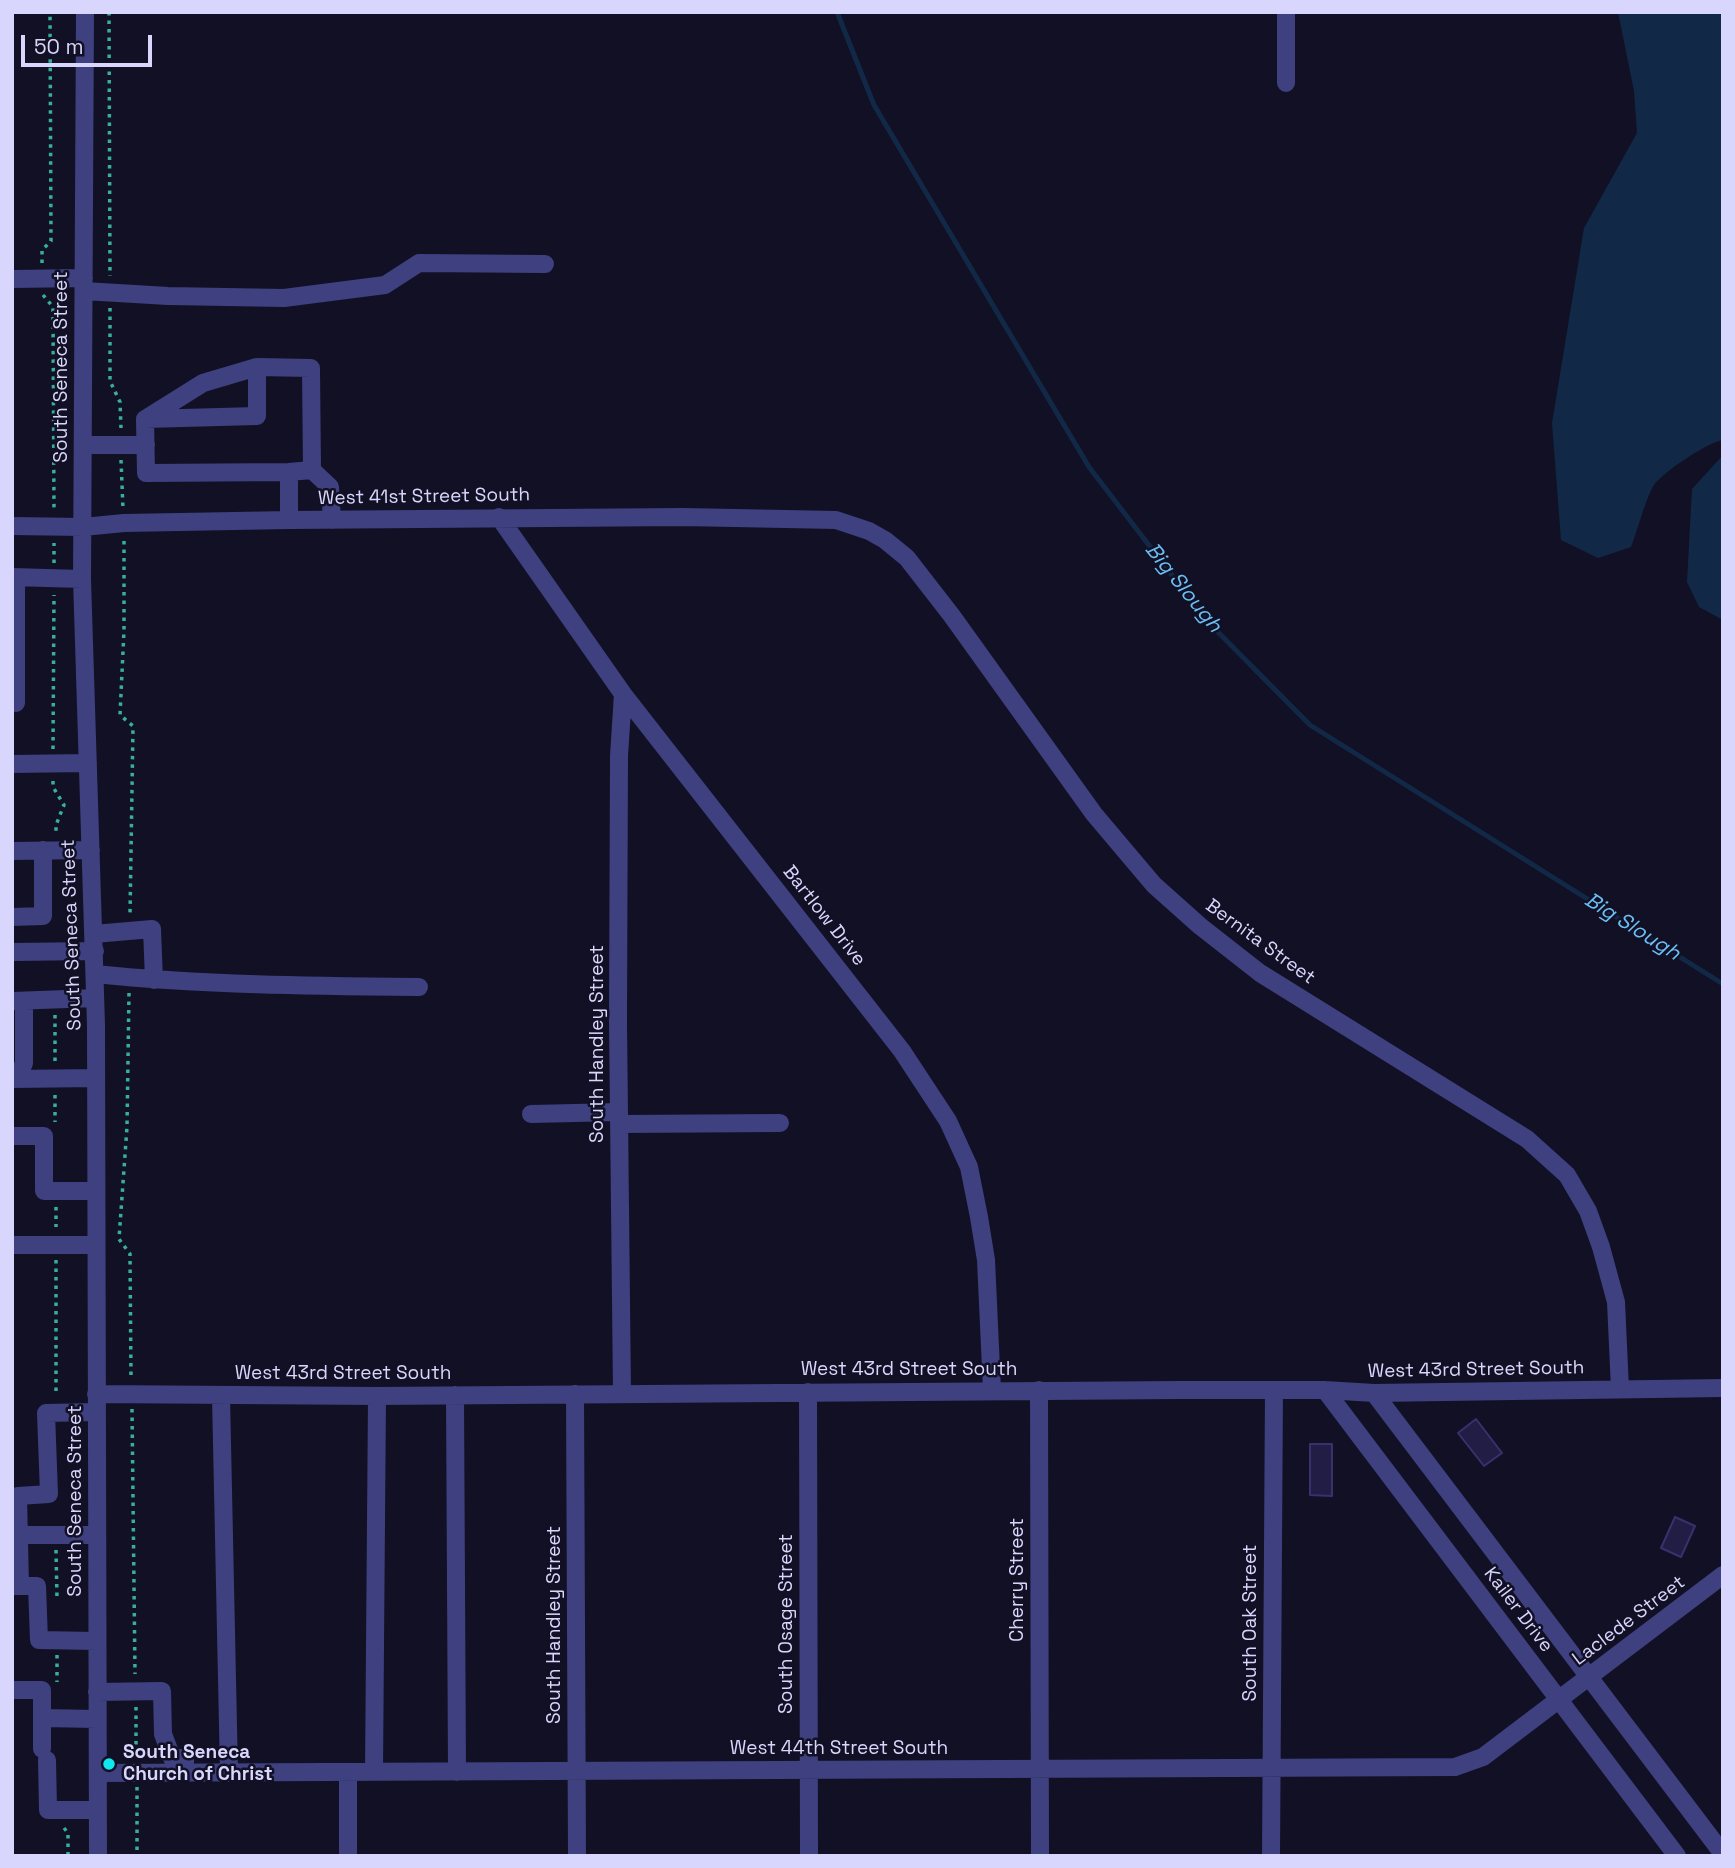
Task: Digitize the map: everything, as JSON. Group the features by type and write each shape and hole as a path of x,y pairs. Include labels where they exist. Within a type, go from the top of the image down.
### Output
{"street":[{"name":"South Seneca Street","path":"85,12 82,579 95,974 98,1856"},
{"path":"1286,12 1286,83"},
{"path":"12,279 168,296 284,299 385,285 419,263 545,264"},
{"path":"145,419 257,416 257,367"},
{"path":"145,419 202,383 257,367 311,368 312,470 330,487 332,520"},
{"path":"145,419 146,473 312,470"},
{"path":"83,445 146,445"},
{"path":"289,472 289,520"},
{"name":"West 41st Street South","path":"12,526 83,527 124,523 499,517 836,520"},
{"name":"Bartlow Drive","path":"499,517 623,694 902,1051 958,1140 969,1167 986,1260 992,1390"},
{"name":"Bernita Street","path":"836,520 869,531 907,558 1094,814 1154,885 1260,973 1527,1139 1567,1175 1588,1211 1616,1302 1620,1389"},
{"path":"16,703 14,578 82,579"},
{"name":"South Handley Street","path":"622,1394 619,769 623,694"},
{"path":"12,764 88,763"},
{"path":"12,916 43,916 43,850"},
{"path":"12,851 91,850"},
{"path":"12,952 94,942 152,929 154,980"},
{"path":"95,974 235,985 419,986"},
{"path":"95,998 20,1004 24,1063 20,1074 96,1078"},
{"path":"531,1114 780,1123"},
{"path":"12,1136 44,1136 44,1191 96,1191"},
{"path":"12,1245 96,1245"},
{"name":"West 43rd Street South","path":"16,1535 18,1496 49,1494 46,1413 96,1403 221,1396 992,1390 1374,1392 1723,1388"},
{"name":"Cherry Street","path":"1039,1390 1040,1856"},
{"name":"South Oak Street","path":"1271,1856 1274,1390"},
{"name":"Kailer Drive","path":"1325,1390 1676,1856"},
{"name":"South Osage Street","path":"808,1392 809,1856"},
{"name":"Kailer Drive","path":"1374,1392 1723,1854"},
{"name":"South Handley Street","path":"575,1394 577,1856"},
{"path":"455,1395 457,1772"},
{"path":"221,1396 229,1773"},
{"path":"374,1772 377,1396"},
{"path":"97,1535 16,1535 16,1586 37,1586 39,1640 97,1641"},
{"name":"Laclede Street","path":"1559,1700 1723,1575"},
{"path":"12,1690 42,1690 48,1810 98,1810"},
{"path":"97,1692 162,1691 163,1734 172,1758 185,1758 185,1772"},
{"name":"West 44th Street South","path":"98,1773 1455,1767 1483,1757 1559,1700"},
{"path":"42,1718 97,1719"},
{"path":"348,1772 348,1856"}],"water":[{"path":"1618,12 1723,12 1723,440 1697,452 1659,479 1648,498 1631,547 1598,558 1561,540 1552,423 1584,228 1637,133 1634,91"},
{"path":"1723,455 1723,620 1699,607 1687,582 1692,489"}],"building":[{"path":"1476,1419 1502,1453 1484,1466 1458,1433"},
{"path":"1310,1444 1332,1444 1332,1496 1310,1495"},
{"path":"1675,1517 1695,1526 1681,1557 1661,1548"}],"waterway":[{"name":"Big Slough","path":"837,12 874,105 1089,467 1207,621 1310,725 1723,984"}],"place":[{"name":"South Seneca Church of Christ","path":"109,1764"}]}
